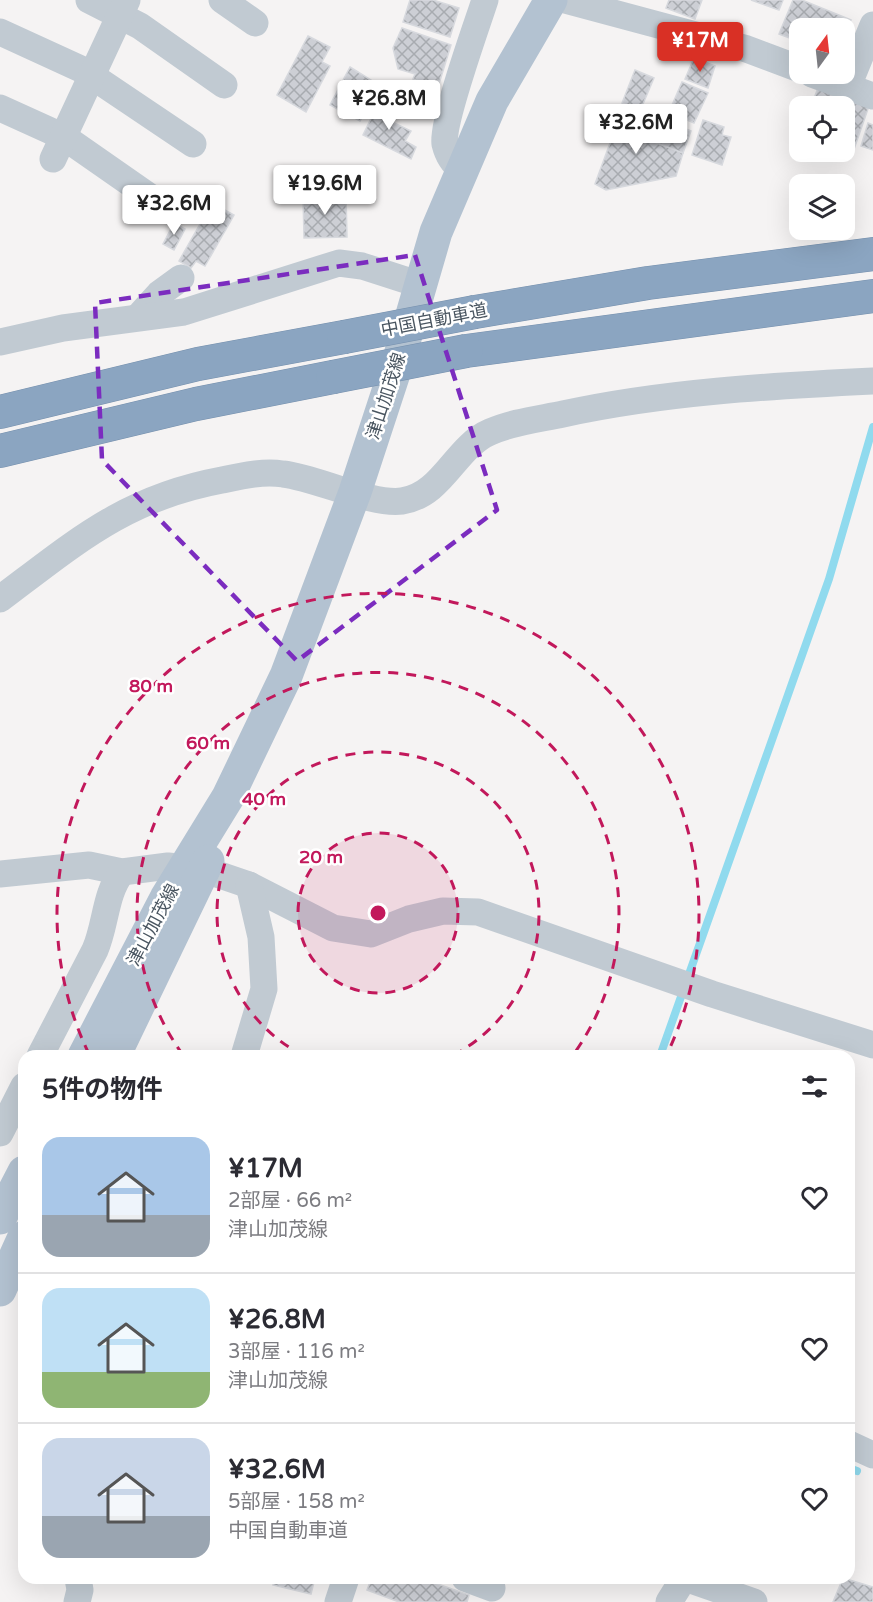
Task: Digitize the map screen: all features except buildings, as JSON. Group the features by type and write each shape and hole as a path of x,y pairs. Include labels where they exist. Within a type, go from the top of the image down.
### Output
{"highway":[{"name":"中国自動車道","path":"0,412 198,364 475,312 648,283 873,254"},
{"name":"中国自動車道","path":"0,452 196,404 466,351 873,296"}],"main road":[{"name":"津山加茂線","path":"117,1050 194,869 286,676 355,492 436,232 492,101 551,0"},
{"name":"津山加茂線","path":"88,1050 194,869"},
{"path":"0,1218 18,1184"},
{"path":"0,1290 18,1250"}],"street":[{"path":"88,0 124,8 224,85"},
{"path":"222,0 255,23"},
{"path":"462,171 451,160 444,141 484,0"},
{"path":"565,0 744,48 789,65"},
{"path":"59,148 124,8"},
{"path":"848,86 873,25"},
{"path":"0,33 93,76 193,144"},
{"path":"842,84 873,96"},
{"path":"0,108 59,148 163,206"},
{"path":"0,342 63,328 139,316 184,312 339,263 362,266 421,285"},
{"path":"139,316 159,294 181,278"},
{"path":"0,599 95,527 129,508 164,495 252,474 280,473 382,500 402,501 426,492 488,433 608,404 774,386 873,381"},
{"path":"0,874 89,865 122,872 140,868 194,869 249,885 333,928 371,934 409,919 443,911 478,912 712,994 873,1045"},
{"path":"43,1050 95,950 102,934 113,882 122,872"},
{"path":"246,1050 264,989 261,937 249,885"},
{"path":"0,1133 18,1098"},
{"path":"855,1447 873,1455"},
{"path":"77,1602 79,1584"},
{"path":"338,1602 344,1584"},
{"path":"669,1602 681,1584"},
{"path":"702,1584 754,1602"}],"highlighted area":[{"path":"415,255 497,510 297,661 102,460 95,303"}],"waterway":[{"path":"662,1050 829,579 873,427"}]}
